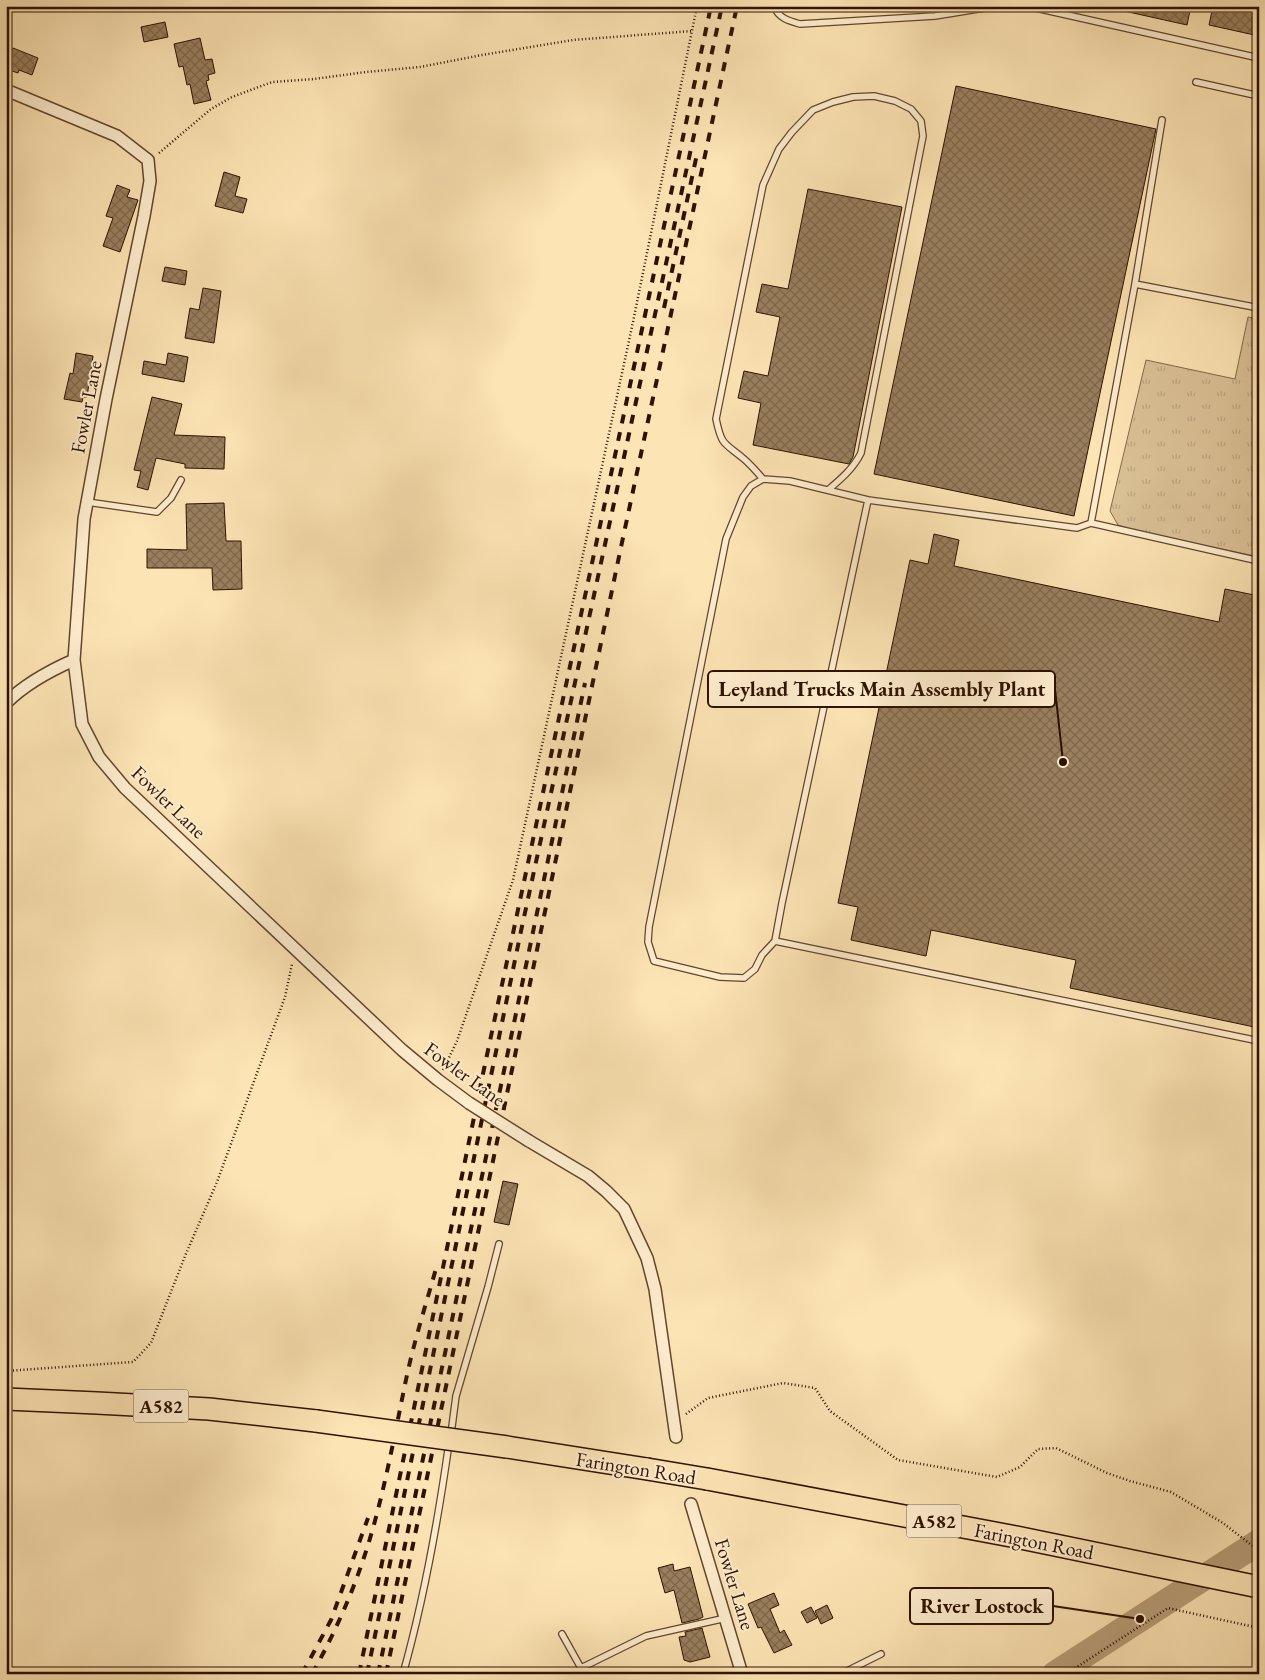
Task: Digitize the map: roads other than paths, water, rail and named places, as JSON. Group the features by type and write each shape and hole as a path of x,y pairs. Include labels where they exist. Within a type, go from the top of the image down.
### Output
{"highway":[{"name":"Farington Road","path":"6,1400 97,1402 209,1409 316,1421 507,1447 707,1479 1012,1536 1256,1586"}],"street":[{"name":"Fowler Lane","path":"6,90 117,136 148,160 150,181 144,216 86,502 74,660 82,724 99,757 125,788 402,1050 469,1103 529,1142 588,1176 624,1209 647,1258 655,1289 676,1423 676,1437"},
{"path":"6,703 15,694 36,680 55,668 74,660"},
{"name":"Fowler Lane","path":"691,1504 742,1674"}],"lane":[{"path":"774,6 776,13 800,24 935,16 977,8 1001,6"},
{"path":"1027,6 1259,58"},
{"path":"1196,82 1259,96"},
{"path":"763,479 743,458 724,443 719,435 716,419 764,185 778,149 813,110 853,97 874,96 895,101 910,109 921,121 923,136 861,453 851,469 828,490"},
{"path":"1091,523 1135,284 1162,120"},
{"path":"1135,284 1259,308"},
{"path":"868,500 784,893 776,941 762,955 755,969 744,978 720,977 654,961 648,942 649,928 726,539 743,497 751,486 763,479 790,482 868,500 1077,528 1091,523 1259,561"},
{"path":"86,502 158,512 170,498 181,480"},
{"path":"776,941 1259,1041"},
{"path":"403,1674 414,1634 426,1574 456,1396 499,1244"},
{"path":"562,1634 581,1668 646,1636 726,1618"},
{"path":"841,1674 881,1654"}],"waterway":[{"path":"1055,1674 1259,1542"}],"railway":[{"path":"359,1674 484,1069 711,6"},
{"path":"367,1674 521,931 722,6"},
{"path":"386,1674 621,547 737,6"},
{"path":"664,308 697,154"},
{"path":"378,1674 585,683"},
{"path":"312,1674 343,1611 368,1545 385,1482 410,1361 437,1265"},
{"path":"302,1674 331,1620 368,1518"}],"place":[{"name":"Leyland Trucks Main Assembly Plant","path":"1063,762"},
{"name":"River Lostock","path":"1140,1619"}]}
